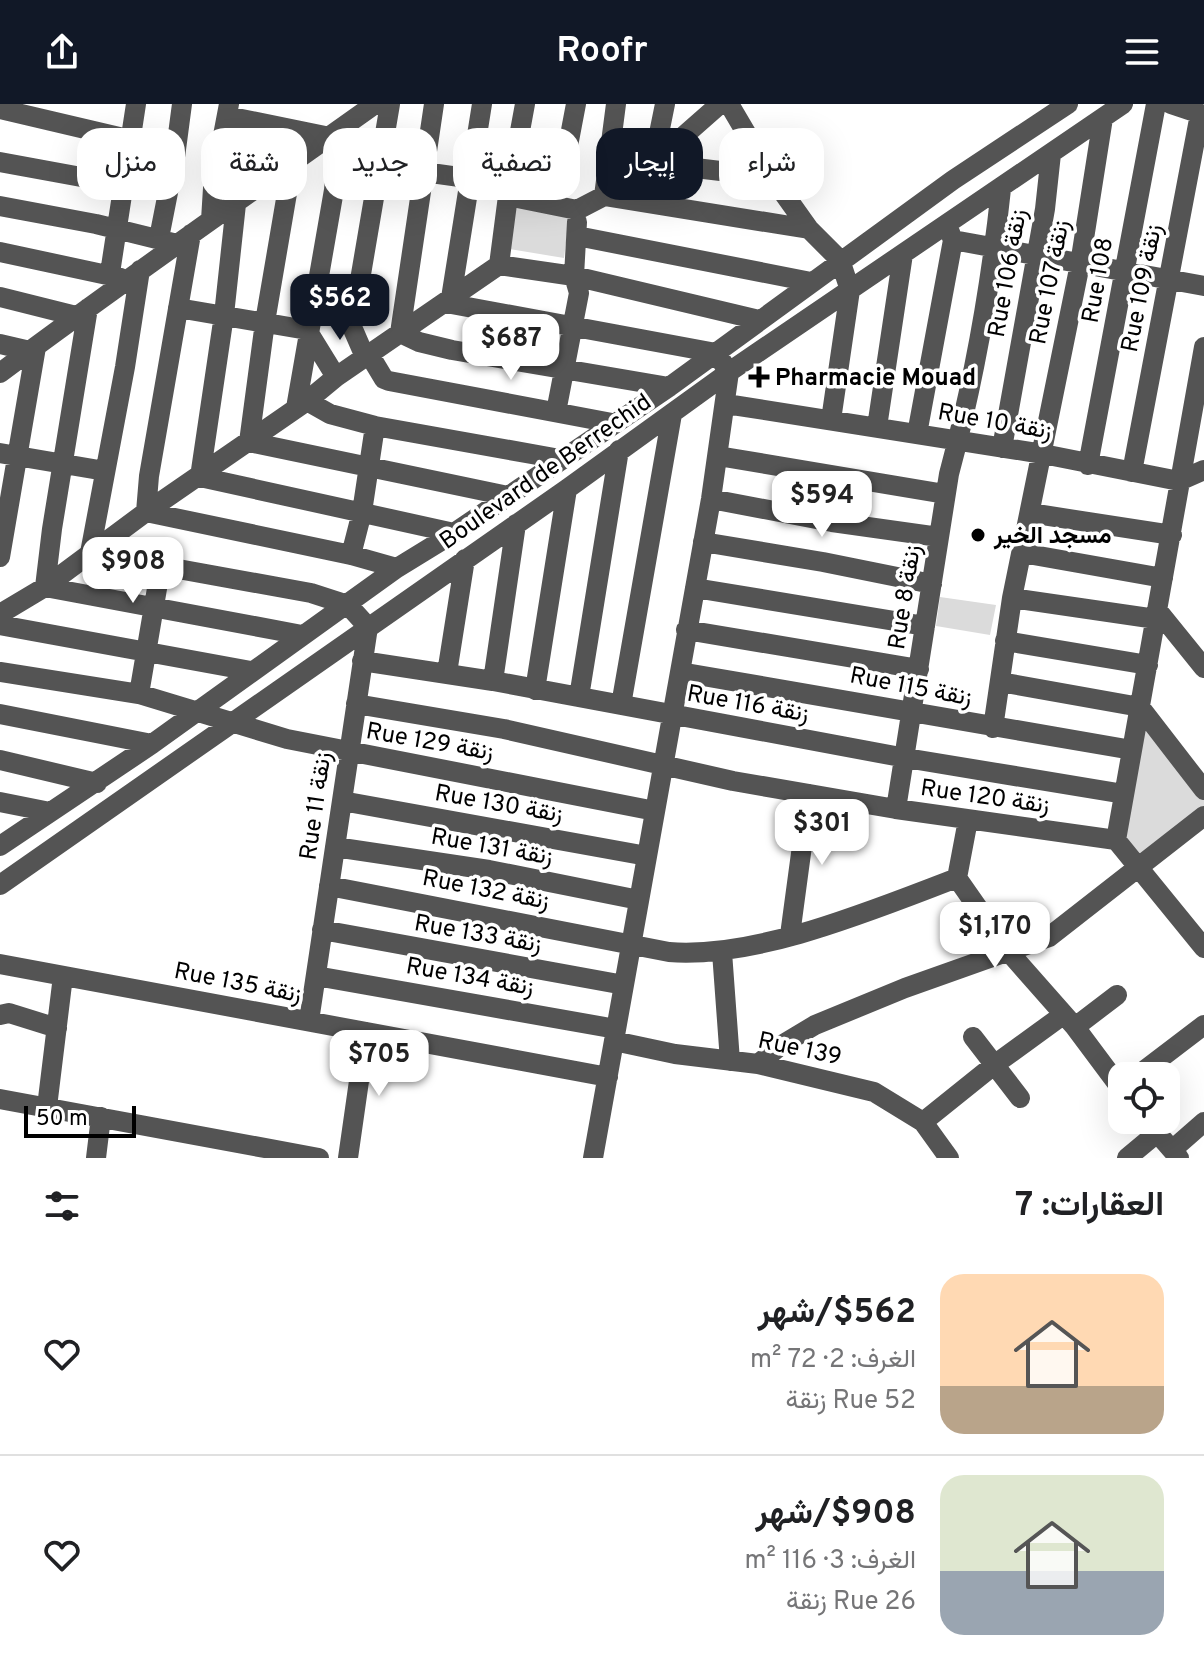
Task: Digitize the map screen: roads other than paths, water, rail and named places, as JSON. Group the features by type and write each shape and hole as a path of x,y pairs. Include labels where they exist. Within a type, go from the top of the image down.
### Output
{"street":[{"path":"133,128 136,104"},
{"path":"146,512 149,476 178,308 175,157 182,104"},
{"path":"341,128 375,104"},
{"path":"387,128 390,104"},
{"path":"431,128 434,104"},
{"path":"478,128 482,104"},
{"path":"521,128 525,104"},
{"path":"571,128 576,104"},
{"path":"613,128 616,104"},
{"path":"660,128 665,104"},
{"path":"693,128 720,104"},
{"path":"729,104 743,128"},
{"name":"Boulevard de Berrechid","path":"0,846 97,783 397,568 454,533 669,387 840,260 1068,104"},
{"name":"Boulevard de Berrechid","path":"0,885 567,489 729,372 903,254 950,233 1001,189 1123,104"},
{"name":"Rue 108","path":"1088,465 1156,104"},
{"path":"1171,104 1202,114"},
{"path":"2,107 85,128"},
{"path":"228,110 323,131"},
{"name":"Rue 109 زنقة","path":"1132,472 1202,114"},
{"name":"Rue 107 زنقة","path":"993,728 1012,598 1080,264 1103,118"},
{"name":"Rue 106 زنقة","path":"1002,448 1051,154"},
{"path":"0,162 77,176"},
{"name":"Rue 8 زنقة","path":"896,809 945,494 959,441 994,248 1001,189"},
{"path":"90,553 125,367 125,274 118,229 123,200"},
{"path":"211,220 212,200"},
{"path":"0,373 82,312 125,274 242,200"},
{"path":"249,442 285,200"},
{"path":"301,404 307,330 332,200"},
{"path":"375,200 352,327 367,356 384,379 612,423"},
{"path":"400,333 421,200"},
{"path":"449,300 466,200"},
{"path":"499,265 508,200"},
{"path":"543,200 577,210 596,200"},
{"path":"629,200 809,229"},
{"path":"788,200 809,229 840,260 850,290 831,420"},
{"path":"200,477 224,315 236,204"},
{"path":"0,206 176,239"},
{"path":"556,412 579,293 574,276 577,210"},
{"path":"917,434 950,233 994,248 1204,286"},
{"path":"577,236 811,282"},
{"path":"0,252 125,274"},
{"path":"877,427 903,254"},
{"path":"0,614 45,587 336,377 499,265 574,276 759,320"},
{"path":"0,297 82,312"},
{"path":"449,300 571,327 716,353 729,372 711,499 593,1158"},
{"path":"178,308 307,330 336,377"},
{"path":"45,587 64,464 82,312"},
{"path":"400,333 442,348 669,387"},
{"path":"0,344 33,349"},
{"path":"1200,936 1116,840 1204,347"},
{"path":"0,557 9,455 33,349"},
{"path":"301,404 375,426 560,459"},
{"name":"Rue 10 زنقة","path":"726,404 1043,454 1179,481"},
{"path":"621,705 672,414"},
{"path":"351,555 362,512 375,426"},
{"path":"1179,481 1204,467 1187,441"},
{"path":"249,442 508,496"},
{"path":"579,697 619,450"},
{"path":"9,455 105,471"},
{"path":"718,456 945,494"},
{"path":"200,477 454,533"},
{"path":"535,690 567,489"},
{"path":"711,499 832,522 939,537"},
{"path":"146,512 351,555 397,568"},
{"path":"1030,513 1172,535"},
{"path":"493,681 516,524"},
{"path":"703,542 932,584"},
{"path":"90,553 279,586 348,605 368,627"},
{"path":"1022,553 1163,578"},
{"path":"447,673 465,559"},
{"path":"139,694 161,565"},
{"path":"45,587 302,635"},
{"path":"695,588 925,626"},
{"path":"1012,598 1157,615 1204,668"},
{"path":"0,625 251,671"},
{"name":"Rue 11 زنقة","path":"309,1021 368,627"},
{"path":"686,630 919,669"},
{"path":"1005,641 1148,665"},
{"name":"Rue 116 زنقة","path":"362,661 493,681 906,758 1124,794"},
{"name":"Rue 129 زنقة","path":"0,672 139,694 287,739 655,811"},
{"name":"Rue 115 زنقة","path":"680,672 1132,750"},
{"path":"1000,682 1140,707 1204,790"},
{"name":"Rue 120 زنقة","path":"356,704 504,729 733,781 896,809 1116,840"},
{"path":"0,714 152,744"},
{"path":"0,760 97,783"},
{"path":"790,935 809,794"},
{"name":"Rue 130 زنقة","path":"342,801 647,856"},
{"path":"0,802 50,812"},
{"path":"758,1064 780,1046 815,1025 905,988 1049,937 1204,816"},
{"path":"968,820 957,878 1008,951 1108,1071"},
{"name":"Rue 131 زنقة","path":"335,847 489,870 639,900"},
{"name":"Rue 132 زنقة","path":"329,886 669,952 722,952 860,915 957,878"},
{"name":"Rue 133 زنقة","path":"322,930 624,985"},
{"path":"722,952 730,1061"},
{"name":"Rue 135 زنقة","path":"1,968 63,976 608,1077"},
{"path":"47,1107 63,976"},
{"name":"Rue 134 زنقة","path":"316,976 615,1035"},
{"path":"923,1122 994,1065 1117,995"},
{"path":"0,1015 9,1013 57,1028"},
{"path":"1155,1062 1204,1025"},
{"path":"348,1158 366,1032"},
{"name":"Rue 139","path":"615,1035 675,1054 758,1064 874,1092 923,1122 949,1158"},
{"path":"973,1037 1020,1098"},
{"path":"0,1099 319,1158"},
{"path":"96,1158 101,1117"},
{"path":"1158,1134 1175,1154 1204,1122"},
{"path":"1127,1158 1146,1134"}],"place":[{"name":"Pharmacie Mouad","path":"759,377"},
{"name":"مسجد الخير","path":"978,535"}]}
